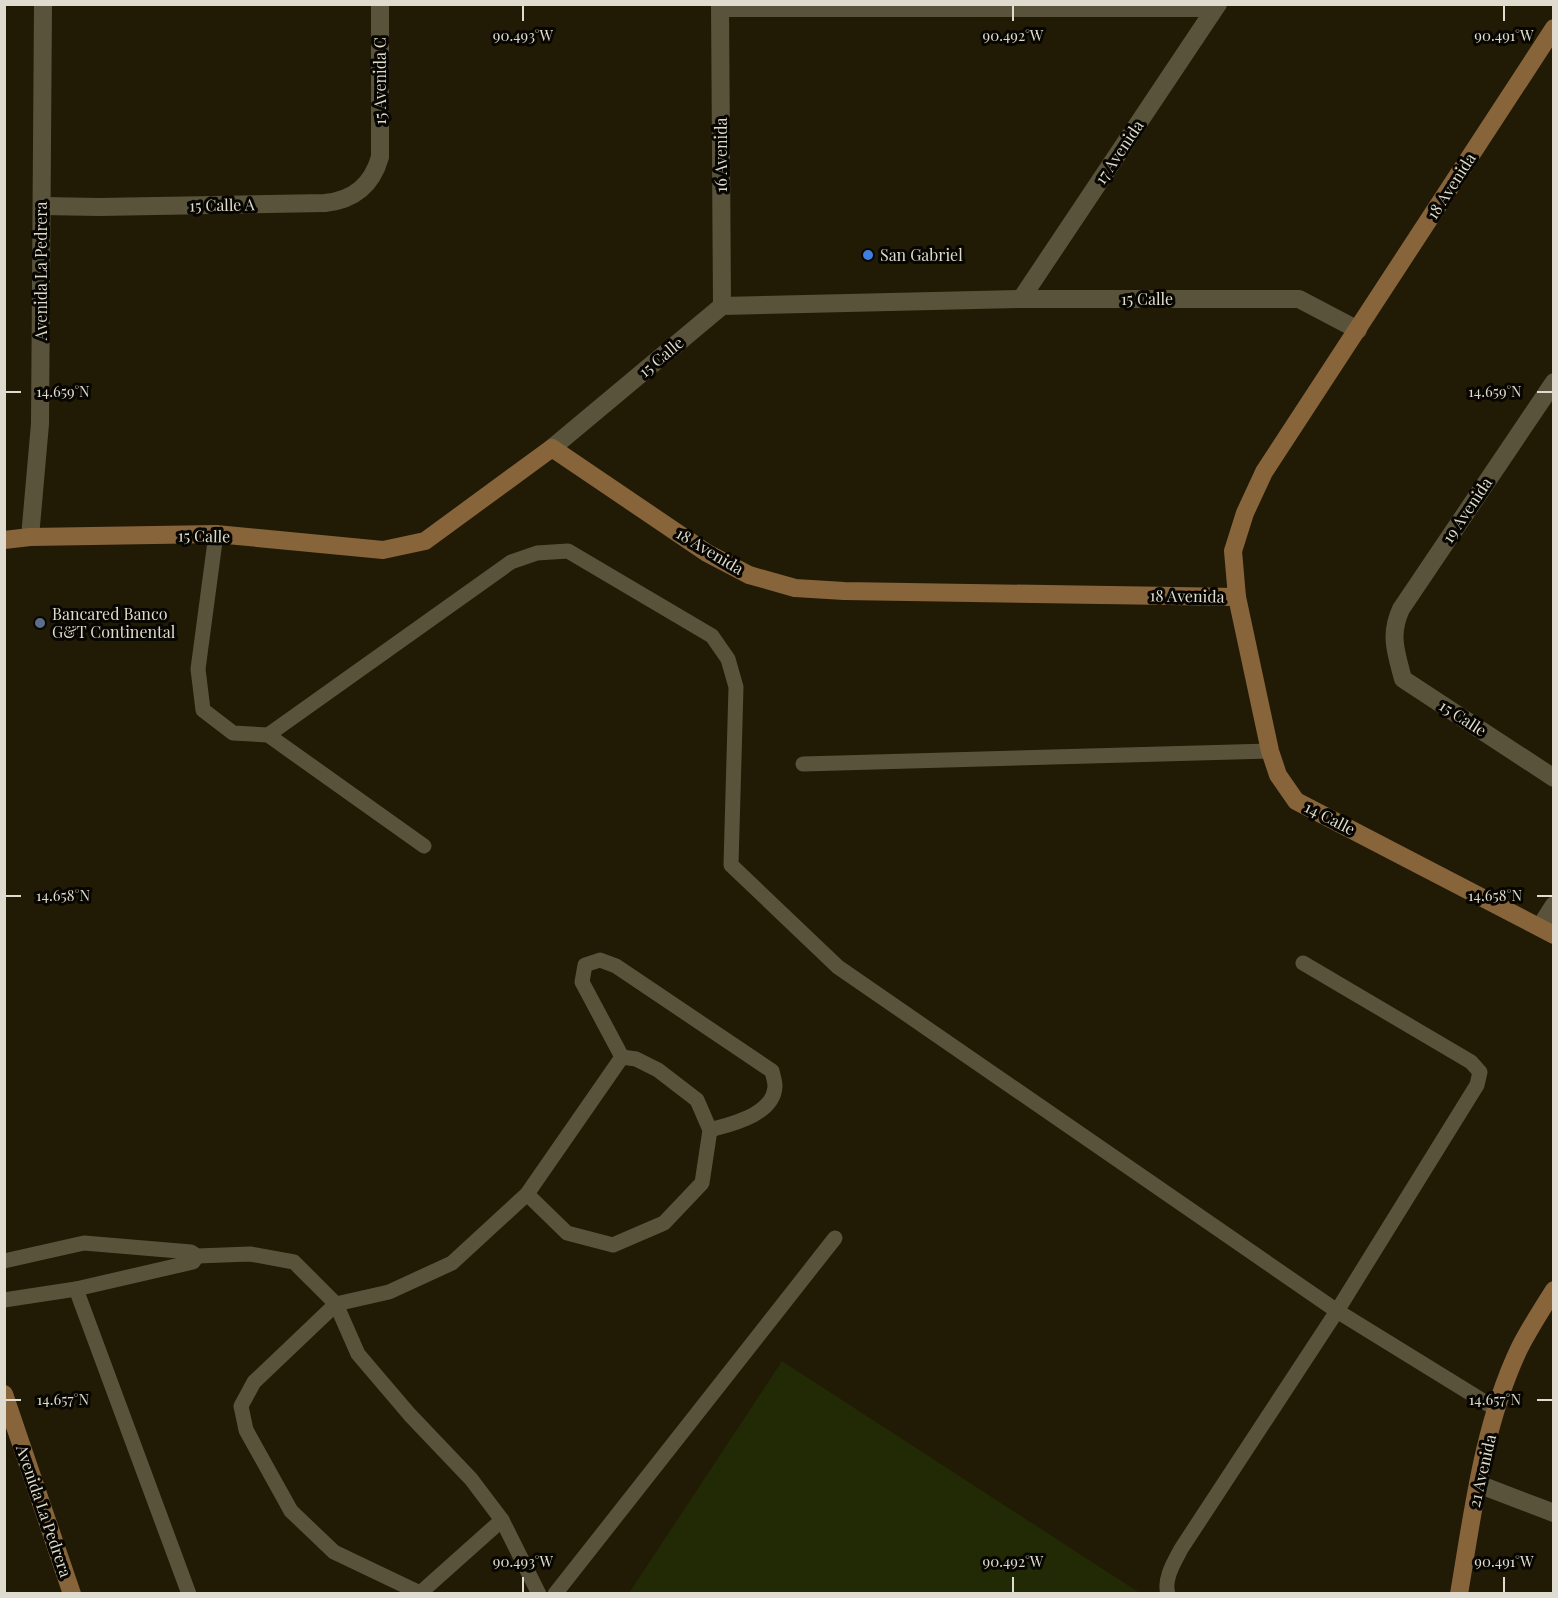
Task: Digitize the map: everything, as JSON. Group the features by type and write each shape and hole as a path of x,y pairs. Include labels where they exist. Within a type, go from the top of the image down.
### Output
{"street":[{"name":"Avenida La Pedrera","path":"30,537 40,424 43,4"},
{"name":"15 Avenida C","path":"380,4 380,157"},
{"path":"720,6 1216,6"},
{"name":"16 Avenida","path":"720,6 722,306"},
{"name":"17 Avenida","path":"1021,299 1216,6"},
{"name":"18 Avenida","path":"552,448 707,553 749,574 795,588 844,591 1237,597 1233,551 1245,513 1264,472 1554,28"},
{"name":"15 Calle A","path":"42,206 338,202 361,190 376,169 380,157"},
{"name":"15 Calle","path":"4,540 30,537 216,534 383,550 425,541 552,448 722,306 1021,299 1299,299 1358,330"},
{"name":"19 Avenida","path":"1394,642 1394,624 1401,609 1554,382"},
{"name":"14 Calle","path":"1237,597 1270,751 1278,775 1296,801 1547,931"},
{"name":"15 Calle","path":"1394,642 1403,679 1554,778"},
{"path":"1547,931 1554,905"},
{"name":"21 Avenida","path":"1459,1593 1478,1484 1497,1409 1519,1350 1554,1290"},
{"name":"Avenida La Pedrera","path":"4,1394 72,1593"},
{"path":"1478,1484 1554,1513"}],"lane":[{"path":"216,534 198,669 203,710 233,733 268,735 424,846"},
{"path":"268,735 511,562 537,553 568,551 712,636 728,659 735,687 731,865 838,967 1337,1311 1497,1409"},
{"path":"803,764 1270,751"},
{"path":"622,1057 582,982 585,965 600,960 616,966 772,1071 775,1087 770,1100 751,1118 710,1130"},
{"path":"1168,1593 1166,1588 1171,1569 1181,1549 1337,1311 1477,1084 1480,1072 1471,1062 1303,963"},
{"path":"528,1194 567,1233 613,1245 664,1223 702,1183 710,1130 697,1100 658,1070 636,1059 622,1057"},
{"path":"502,1520 419,1593 334,1552 291,1511 246,1430 242,1406 254,1382 336,1304 389,1292 452,1263 528,1194 622,1057"},
{"path":"555,1593 835,1238"},
{"path":"4,1261 84,1243 191,1252 197,1256 250,1254 294,1262 336,1304 358,1354 410,1415 471,1479 502,1520 539,1593"},
{"path":"4,1300 76,1289 193,1262 197,1256"},
{"path":"76,1289 189,1593"}],"green space":[{"path":"782,1361 1140,1593 629,1593"}],"place":[{"name":"San Gabriel","path":"868,255"},
{"name":"Bancared Banco G&T Continental","path":"40,623"}]}
